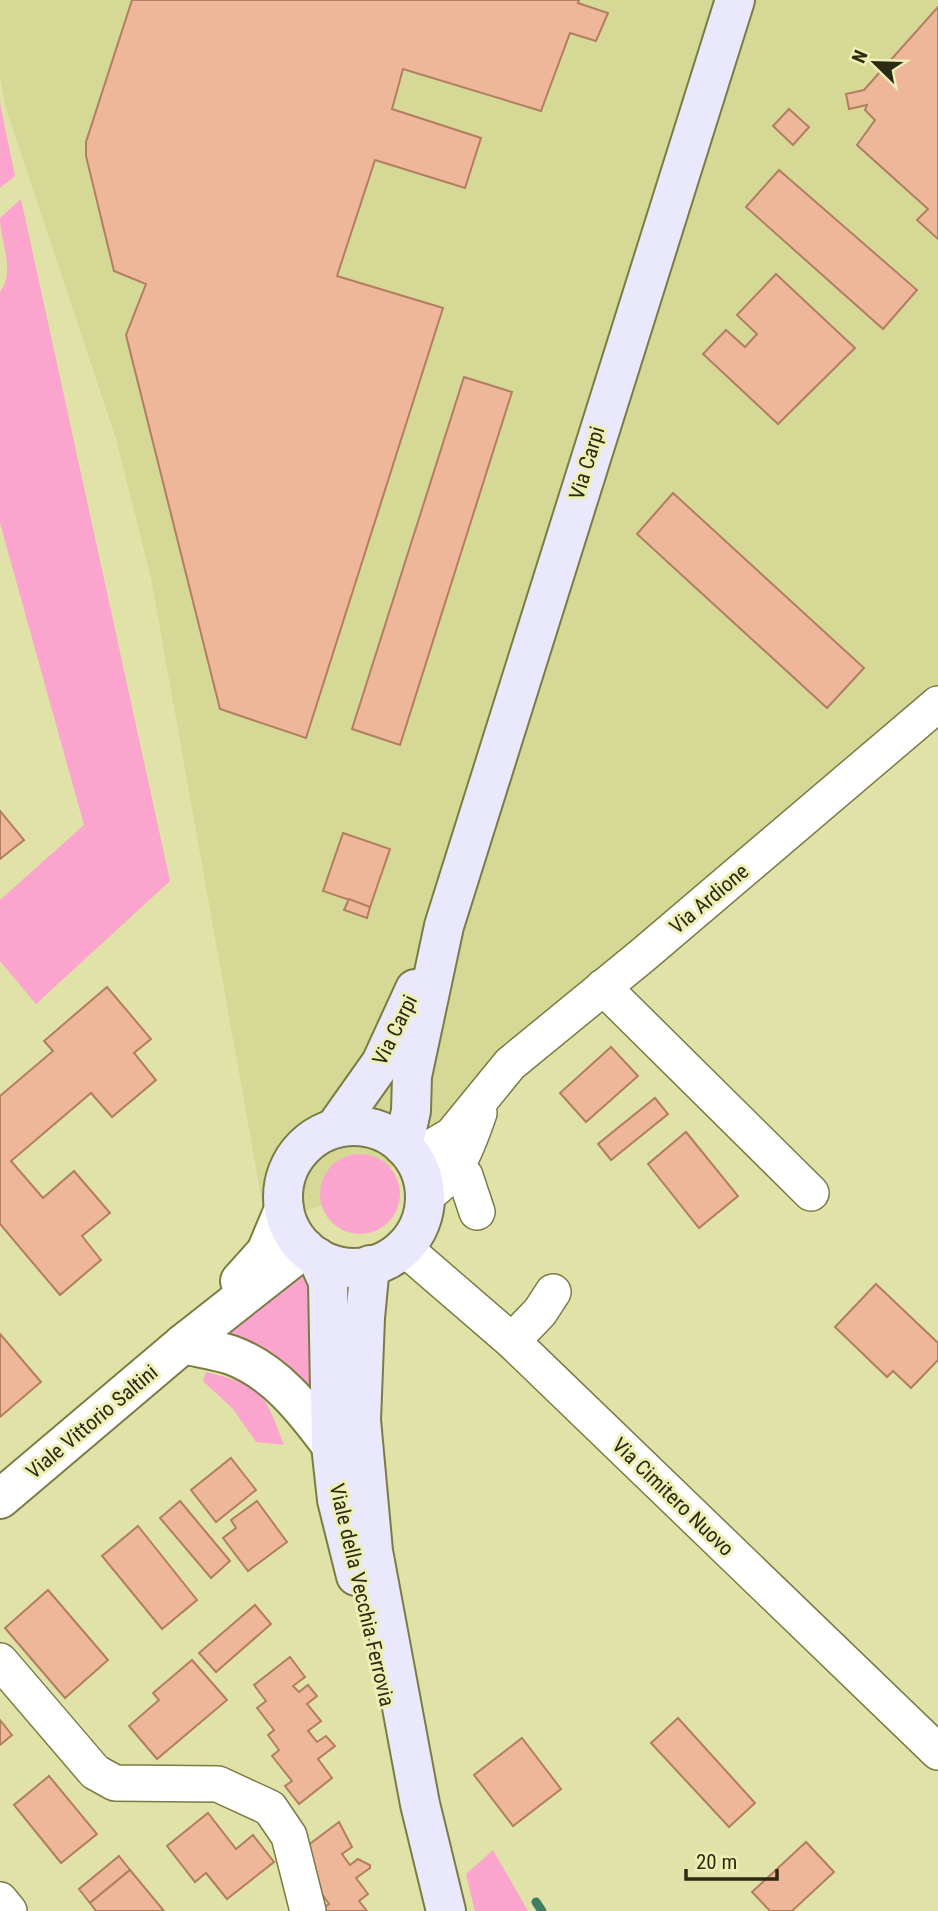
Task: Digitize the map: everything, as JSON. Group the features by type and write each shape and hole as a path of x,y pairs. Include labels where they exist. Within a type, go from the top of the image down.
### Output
{"main road":[{"name":"Via Carpi","path":"408,1152 412,1076 444,926 735,0"},
{"name":"Via Carpi","path":"335,1128 381,1063 444,926"},
{"path":"369,1127 387,1133 408,1152 422,1176 438,1184 404,1247 392,1257 370,1265 347,1267 311,1253 294,1235 284,1209 285,1181 291,1164 308,1142 335,1128 369,1127"},
{"name":"Viale della Vecchia Ferrovia","path":"311,1253 328,1282 331,1445 337,1500 379,1680 419,1804 446,1911"},
{"name":"Viale della Vecchia Ferrovia","path":"370,1265 361,1420 365,1479 373,1551 419,1804"}],"street":[{"name":"Via Ardione","path":"408,1152 452,1135 510,1064 938,704"},
{"path":"603,987 811,1193"},
{"name":"Via Ardione","path":"438,1184 466,1150 485,1097"},
{"path":"438,1184 465,1177 477,1212"},
{"name":"Viale Vittorio Saltini","path":"183,1344 266,1252 284,1209"},
{"name":"Via Cimitero Nuovo","path":"404,1247 512,1341 938,1752"},
{"name":"Viale Vittorio Saltini","path":"0,1499 183,1344 311,1253"},
{"path":"512,1341 540,1312 553,1292"},
{"path":"183,1344 232,1356 277,1382 307,1412 331,1445"},
{"path":"0,1661 96,1772 115,1783 218,1784 270,1808 289,1836 308,1911"},
{"path":"0,1900 9,1911"}],"shaded area":[{"path":"0,0 938,0 938,717 609,994 360,1193 266,1224 151,578 116,439 6,108 0,78"},
{"path":"0,103 15,176 0,188"},
{"path":"21,199 170,881 36,1004 0,961 0,900 84,825 0,523 0,292 5,284 7,266 0,218"},
{"path":"360,1154 375,1157 388,1166 397,1179 400,1194 397,1209 388,1222 375,1231 360,1234 345,1231 332,1222 323,1209 320,1194 323,1179 332,1166 345,1157"},
{"path":"302,1271 315,1290 316,1399 294,1372 273,1355 248,1345 213,1341"},
{"path":"206,1372 239,1382 259,1394 266,1402 284,1445 256,1442 233,1409 203,1381"},
{"path":"493,1850 528,1911 475,1911 466,1874"}],"building":[{"path":"132,0 579,0 578,3 608,13 596,41 570,33 541,111 403,69 392,109 481,138 465,188 375,160 337,276 443,308 306,738 220,709 126,335 146,284 114,271 86,156 86,142"},
{"path":"938,7 938,239 917,220 928,209 857,145 875,120 865,110 867,105 849,109 846,94 864,90"},
{"path":"789,109 809,127 793,145 773,126"},
{"path":"779,170 917,290 883,329 746,207"},
{"path":"776,274 855,348 778,424 703,354 726,330 745,347 757,334 737,315"},
{"path":"464,377 512,392 400,745 352,729"},
{"path":"673,493 864,668 827,708 637,534"},
{"path":"0,811 24,840 0,859"},
{"path":"343,833 390,849 370,907 323,891"},
{"path":"349,899 370,907 367,918 344,910"},
{"path":"107,987 151,1039 134,1053 156,1080 112,1117 91,1093 11,1161 43,1198 74,1171 110,1213 82,1236 101,1260 60,1295 0,1224 0,1096 53,1051 44,1041"},
{"path":"611,1047 638,1076 586,1122 560,1093"},
{"path":"655,1098 668,1114 611,1160 598,1144"},
{"path":"686,1132 738,1196 699,1228 648,1164"},
{"path":"876,1284 938,1343 938,1360 911,1388 893,1371 887,1377 835,1327"},
{"path":"0,1334 41,1382 0,1417"},
{"path":"231,1458 256,1490 216,1522 191,1490"},
{"path":"180,1501 230,1561 211,1578 160,1518"},
{"path":"257,1501 287,1542 248,1571 223,1538 236,1528 231,1520"},
{"path":"138,1526 197,1600 162,1629 102,1556"},
{"path":"48,1590 108,1660 65,1698 5,1628"},
{"path":"255,1605 271,1624 216,1672 199,1653"},
{"path":"290,1657 305,1677 293,1686 299,1692 308,1685 317,1696 307,1704 321,1721 308,1731 317,1742 326,1736 335,1746 318,1759 332,1778 299,1804 285,1786 292,1781 272,1756 279,1750 268,1735 274,1730 257,1708 266,1701 254,1685"},
{"path":"192,1660 227,1700 157,1759 129,1726 159,1700 153,1693"},
{"path":"678,1718 755,1803 729,1827 651,1743"},
{"path":"0,1720 12,1735 0,1745"},
{"path":"522,1738 561,1789 513,1826 474,1775"},
{"path":"49,1776 97,1834 61,1863 14,1805"},
{"path":"208,1813 236,1849 253,1835 274,1862 227,1899 206,1873 195,1882 167,1846"},
{"path":"339,1822 352,1847 342,1854 350,1865 358,1859 370,1865 370,1868 356,1878 368,1894 359,1901 367,1911 326,1911 323,1908 329,1904 310,1878 299,1852"},
{"path":"806,1842 834,1872 792,1911 770,1911 752,1892"},
{"path":"119,1856 130,1870 90,1903 79,1889"},
{"path":"130,1870 164,1911 96,1911 90,1903"}],"waterway":[{"path":"536,1902 542,1911"}]}
